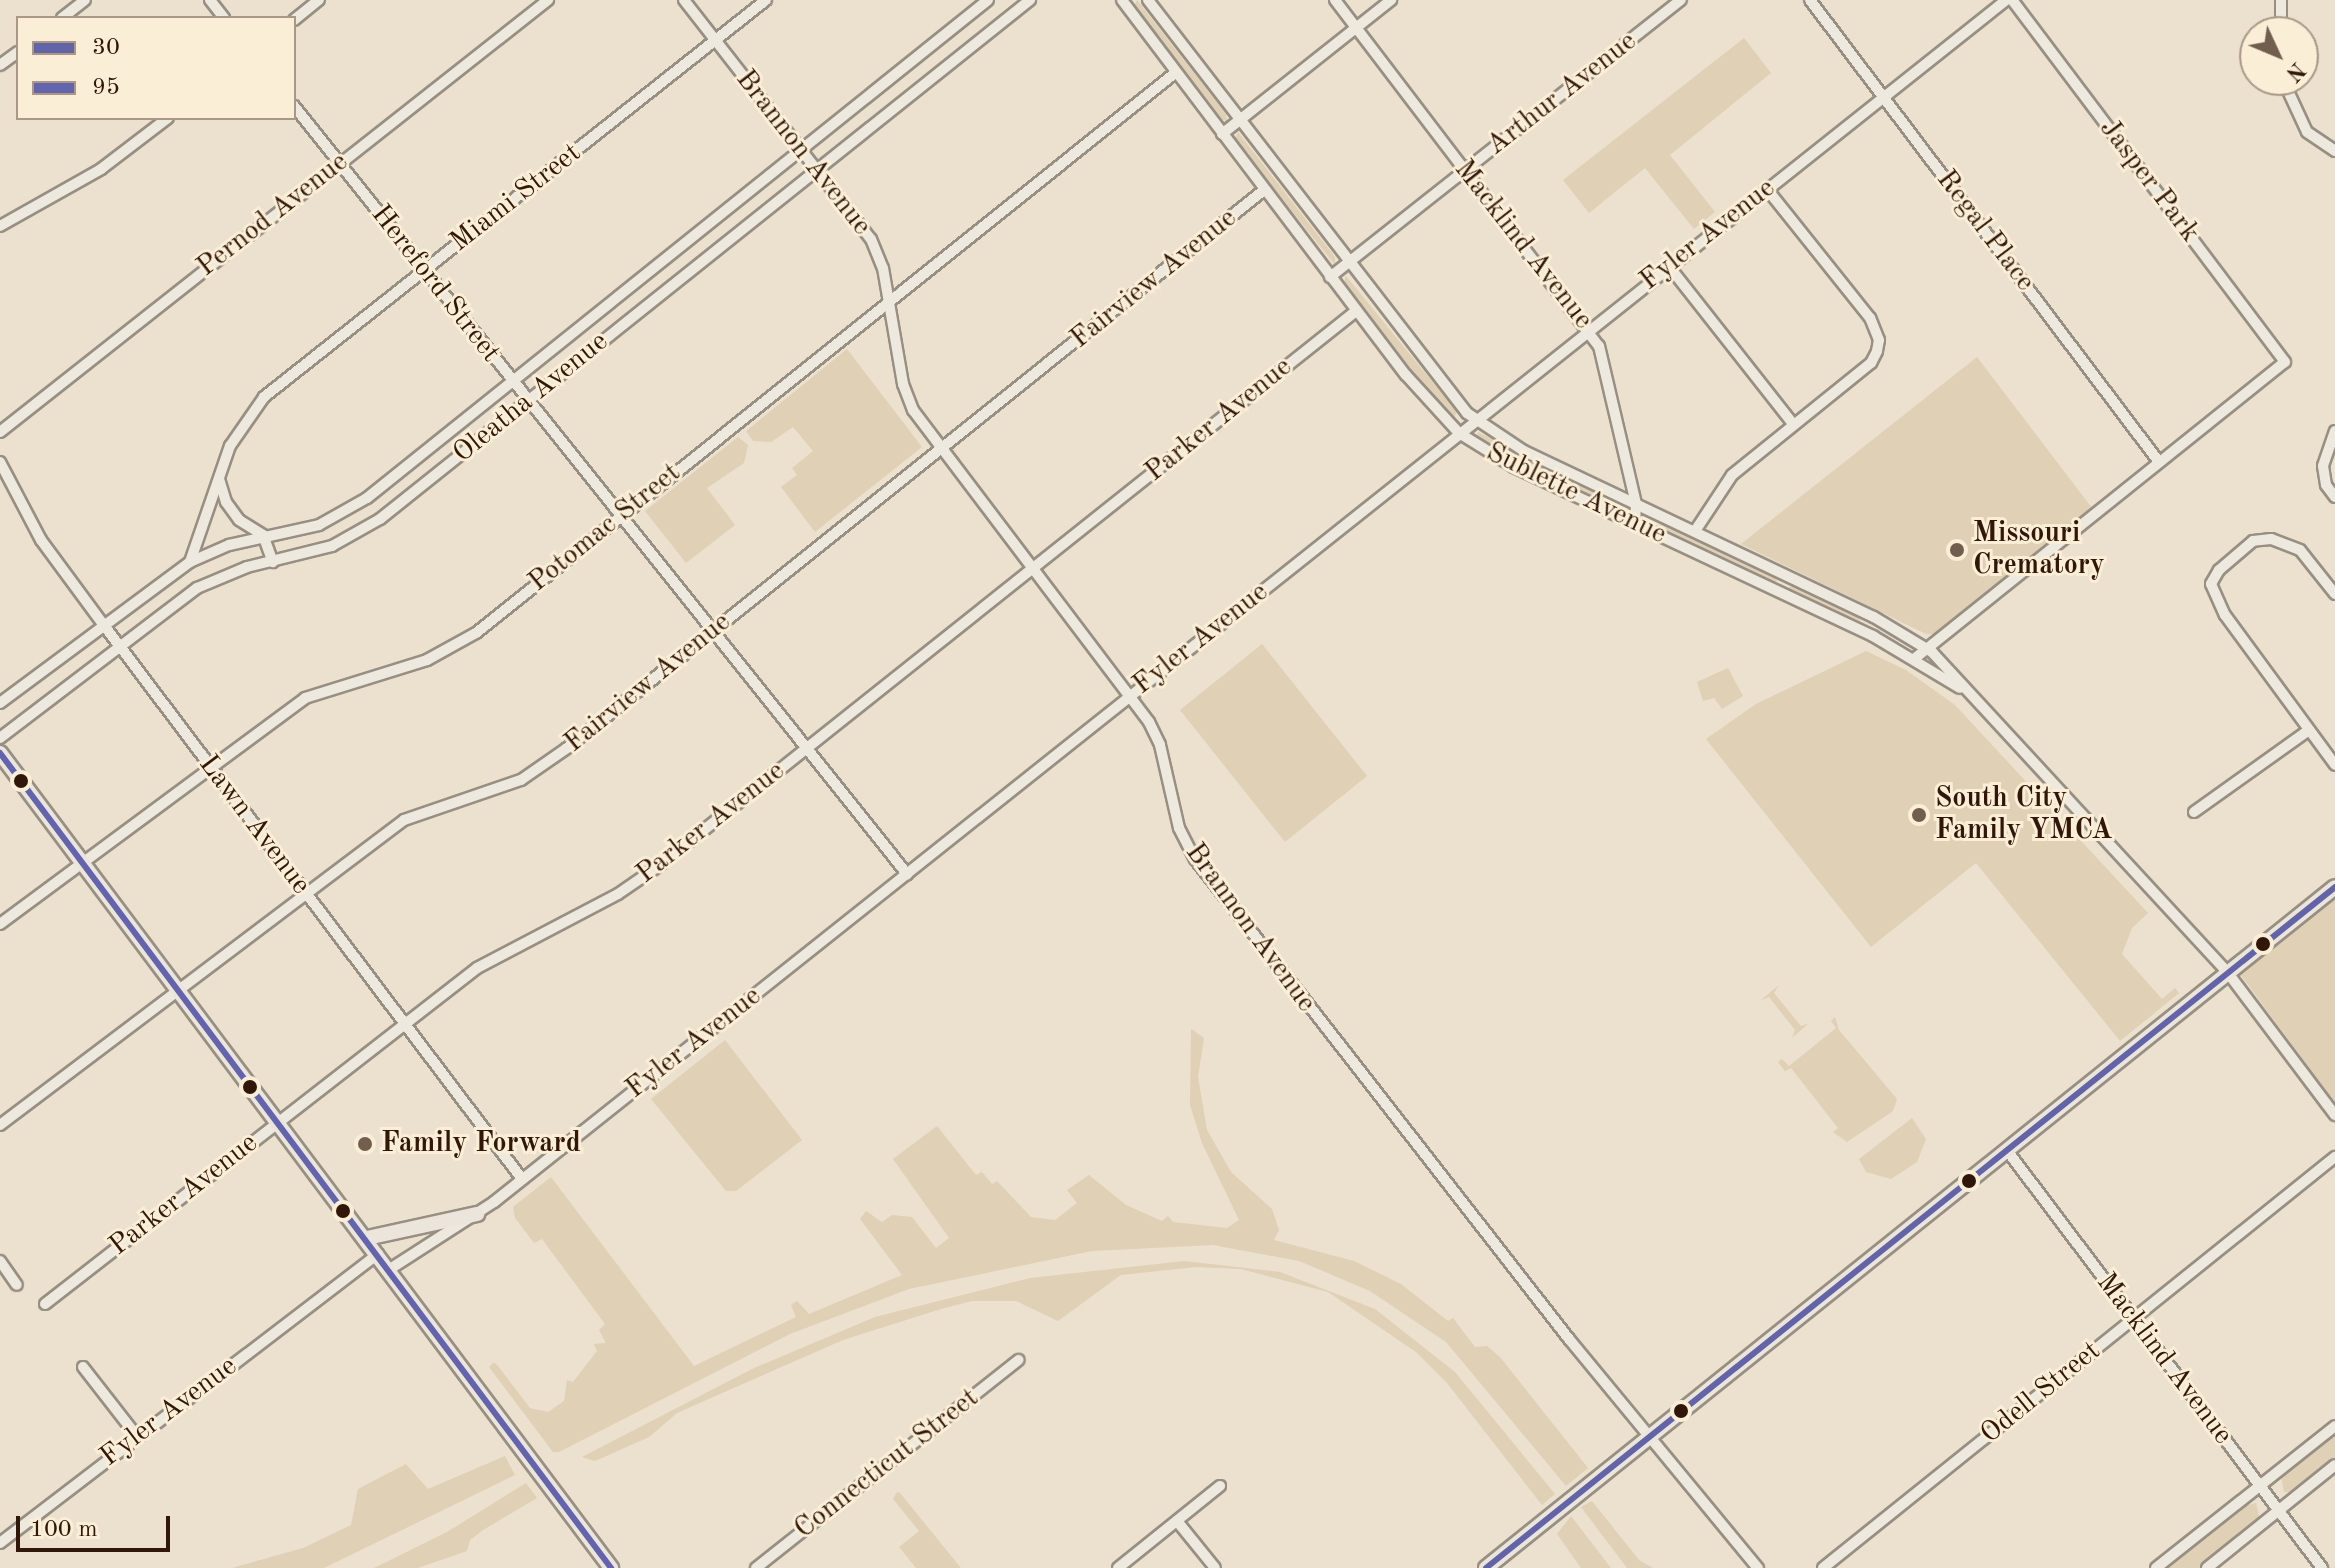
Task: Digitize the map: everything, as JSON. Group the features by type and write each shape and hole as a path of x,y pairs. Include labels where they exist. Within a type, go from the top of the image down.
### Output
{"main road":[{"path":"0,753 367,1238 611,1568"},
{"path":"1486,1568 2335,887"},
{"path":"367,1238 477,1214"}],"street":[{"path":"65,16 85,0"},
{"path":"210,0 222,16"},
{"path":"296,18 319,0"},
{"name":"Pernod Avenue","path":"0,432 548,0"},
{"name":"Brannon Avenue","path":"684,0 871,239 890,300 905,393 941,450 1129,695 1160,745 1179,828 1195,859 1648,1437 1758,1568"},
{"name":"Miami Street","path":"190,562 230,446 264,397 766,0"},
{"name":"Oleatha Avenue","path":"0,703 190,562 263,535 319,525 367,498 800,147 988,0"},
{"name":"Oleatha Avenue","path":"0,738 197,588 355,536 1030,0"},
{"name":"Sublette Avenue","path":"1122,0 1422,396 1459,433 1500,460 1914,659 1968,694"},
{"name":"Sublette Avenue","path":"1148,0 1348,263 1475,421 1524,451 1695,531 1928,648 2228,973 2335,1115"},
{"name":"Macklind Avenue","path":"1335,0 1589,331 1601,354 1636,504 1635,524"},
{"path":"1222,134 1391,0"},
{"name":"Arthur Avenue","path":"1330,277 1681,0"},
{"name":"Regal Place","path":"1810,0 2159,462"},
{"name":"Fyler Avenue","path":"390,1269 477,1214 522,1179 1668,265 2006,0"},
{"name":"Jasper Park","path":"2012,0 2285,362 2159,462"},
{"name":"Potomac Street","path":"0,924 209,766 305,698 427,660 474,634 1175,73"},
{"path":"2290,96 2307,132 2335,151"},
{"name":"Hereford Street","path":"296,108 907,874"},
{"path":"0,226 101,169 165,120"},
{"path":"1695,531 1732,475 1871,363 1879,340 1870,318 1767,189"},
{"name":"Fairview Avenue","path":"0,1125 404,820 521,780 941,450 1264,190"},
{"path":"1668,265 1793,424"},
{"name":"Parker Avenue","path":"45,1304 404,1023 508,949 618,894 650,872 1356,311"},
{"path":"2335,431 2324,473 2335,497"},
{"name":"Lawn Avenue","path":"0,462 41,540 522,1179"},
{"path":"1914,659 2159,462"},
{"path":"219,477 233,512 263,535 273,562"},
{"path":"2335,594 2300,550 2287,541 2253,541 2219,570 2211,584 2225,615 2335,765"},
{"path":"2194,812 2309,730"},
{"name":"Macklind Avenue","path":"2006,1149 2322,1568"},
{"name":"Odell Street","path":"1823,1568 2335,1157"},
{"name":"Fyler Avenue","path":"0,1543 136,1435 378,1254"},
{"path":"0,1261 17,1285"},
{"name":"Connecticut Street","path":"756,1568 1018,1360"},
{"path":"83,1367 136,1435"},
{"path":"2156,1568 2335,1426"},
{"path":"2207,1568 2335,1465"},
{"path":"1118,1568 1220,1486"},
{"path":"1177,1521 1215,1568"}],"shaded area":[{"path":"1137,0 1226,114 1227,121 1219,119 1134,7"},
{"path":"1744,38 1771,73 1670,155 1715,212 1694,229 1645,168 1589,213 1563,180"},
{"path":"1238,132 1335,257 1335,265 1235,140"},
{"path":"1346,276 1457,412 1454,417 1434,400 1344,282"},
{"path":"847,349 922,447 815,532 781,487 797,475 792,468 813,451 793,427 771,442 753,441 746,431"},
{"path":"1977,357 2092,508 1936,634 1926,634 1741,544"},
{"path":"1478,432 1601,494 1605,499 1600,503 1506,458 1476,439"},
{"path":"738,437 748,445 744,463 707,488 735,525 686,563 645,511"},
{"path":"1664,523 1775,576 1777,581 1772,584 1659,530 1657,526"},
{"path":"1795,585 1859,616 1860,621 1791,592 1788,588"},
{"path":"1262,644 1367,776 1285,842 1180,710"},
{"path":"1866,651 1906,670 1955,705 2148,913 2132,928 2122,954 2162,999 2175,988 2179,993 2120,1041 1976,863 1871,947 1706,739 1756,704"},
{"path":"1728,668 1743,696 1722,709 1714,698 1703,701 1697,682"},
{"path":"2335,897 2335,1103 2240,974"},
{"path":"1779,985 1774,993 1801,1026 1809,1023 1792,1038 1795,1030 1769,997 1761,1000"},
{"path":"1835,1017 1839,1030 1897,1099 1893,1111 1847,1142 1833,1132 1838,1128 1791,1068 1785,1071 1778,1062 1782,1059 1789,1066 1836,1028 1831,1021"},
{"path":"1191,1029 1204,1038 1198,1077 1207,1130 1231,1172 1272,1209 1279,1230 1274,1240 1354,1261 1401,1284 1448,1321 1453,1318 1475,1347 1487,1346 1500,1357 1588,1468 1566,1486 1446,1342 1370,1291 1299,1261 1213,1245 1092,1251 909,1289 790,1334 559,1452 553,1452 489,1367 494,1362 530,1408 548,1412 564,1401 567,1380 573,1382 597,1351 594,1344 606,1343 599,1330 605,1324 542,1239 534,1243 515,1218 513,1207 551,1177 694,1366 796,1317 791,1305 797,1301 809,1314 902,1275 860,1219 866,1211 882,1222 892,1215 912,1217 936,1248 949,1238 893,1159 937,1126 976,1175 982,1172 992,1184 997,1181 1031,1217 1055,1220 1077,1203 1067,1190 1089,1175 1126,1205 1162,1221 1168,1216 1173,1222 1227,1228 1239,1220 1202,1143 1190,1105"},
{"path":"725,1040 802,1140 736,1191 726,1191 651,1099"},
{"path":"1912,1118 1926,1139 1917,1162 1891,1179 1866,1172 1859,1159"},
{"path":"1184,1261 1280,1272 1375,1309 1455,1372 1555,1494 1542,1505 1447,1383 1416,1352 1328,1292 1241,1269 1196,1267 1121,1275 1058,1321 1016,1301 972,1301 941,1309 843,1340 677,1413 649,1437 595,1461 582,1457 754,1368 875,1317 1030,1278"},
{"path":"2335,1433 2335,1460 2295,1492 2284,1492 2281,1476"},
{"path":"505,1456 515,1475 324,1568 232,1568 303,1548 351,1525 358,1489 406,1464 428,1489"},
{"path":"526,1483 537,1498 483,1530 470,1540 467,1551 418,1568 374,1568 447,1532"},
{"path":"897,1492 961,1568 916,1568 899,1547 919,1531 893,1499"},
{"path":"1592,1501 1639,1560 1653,1568 1627,1568 1581,1507"},
{"path":"2256,1503 2260,1520 2201,1568 2166,1568 2244,1506"},
{"path":"1571,1516 1611,1568 1581,1568 1557,1534"}],"transit line":[{"name":"95","path":"0,753 611,1568"},
{"name":"30","path":"1486,1568 2335,887"}],"place":[{"name":"Missouri Crematory","path":"1957,550"},
{"name":"South City Family YMCA","path":"1919,815"},
{"name":"Family Forward","path":"365,1144"}]}
